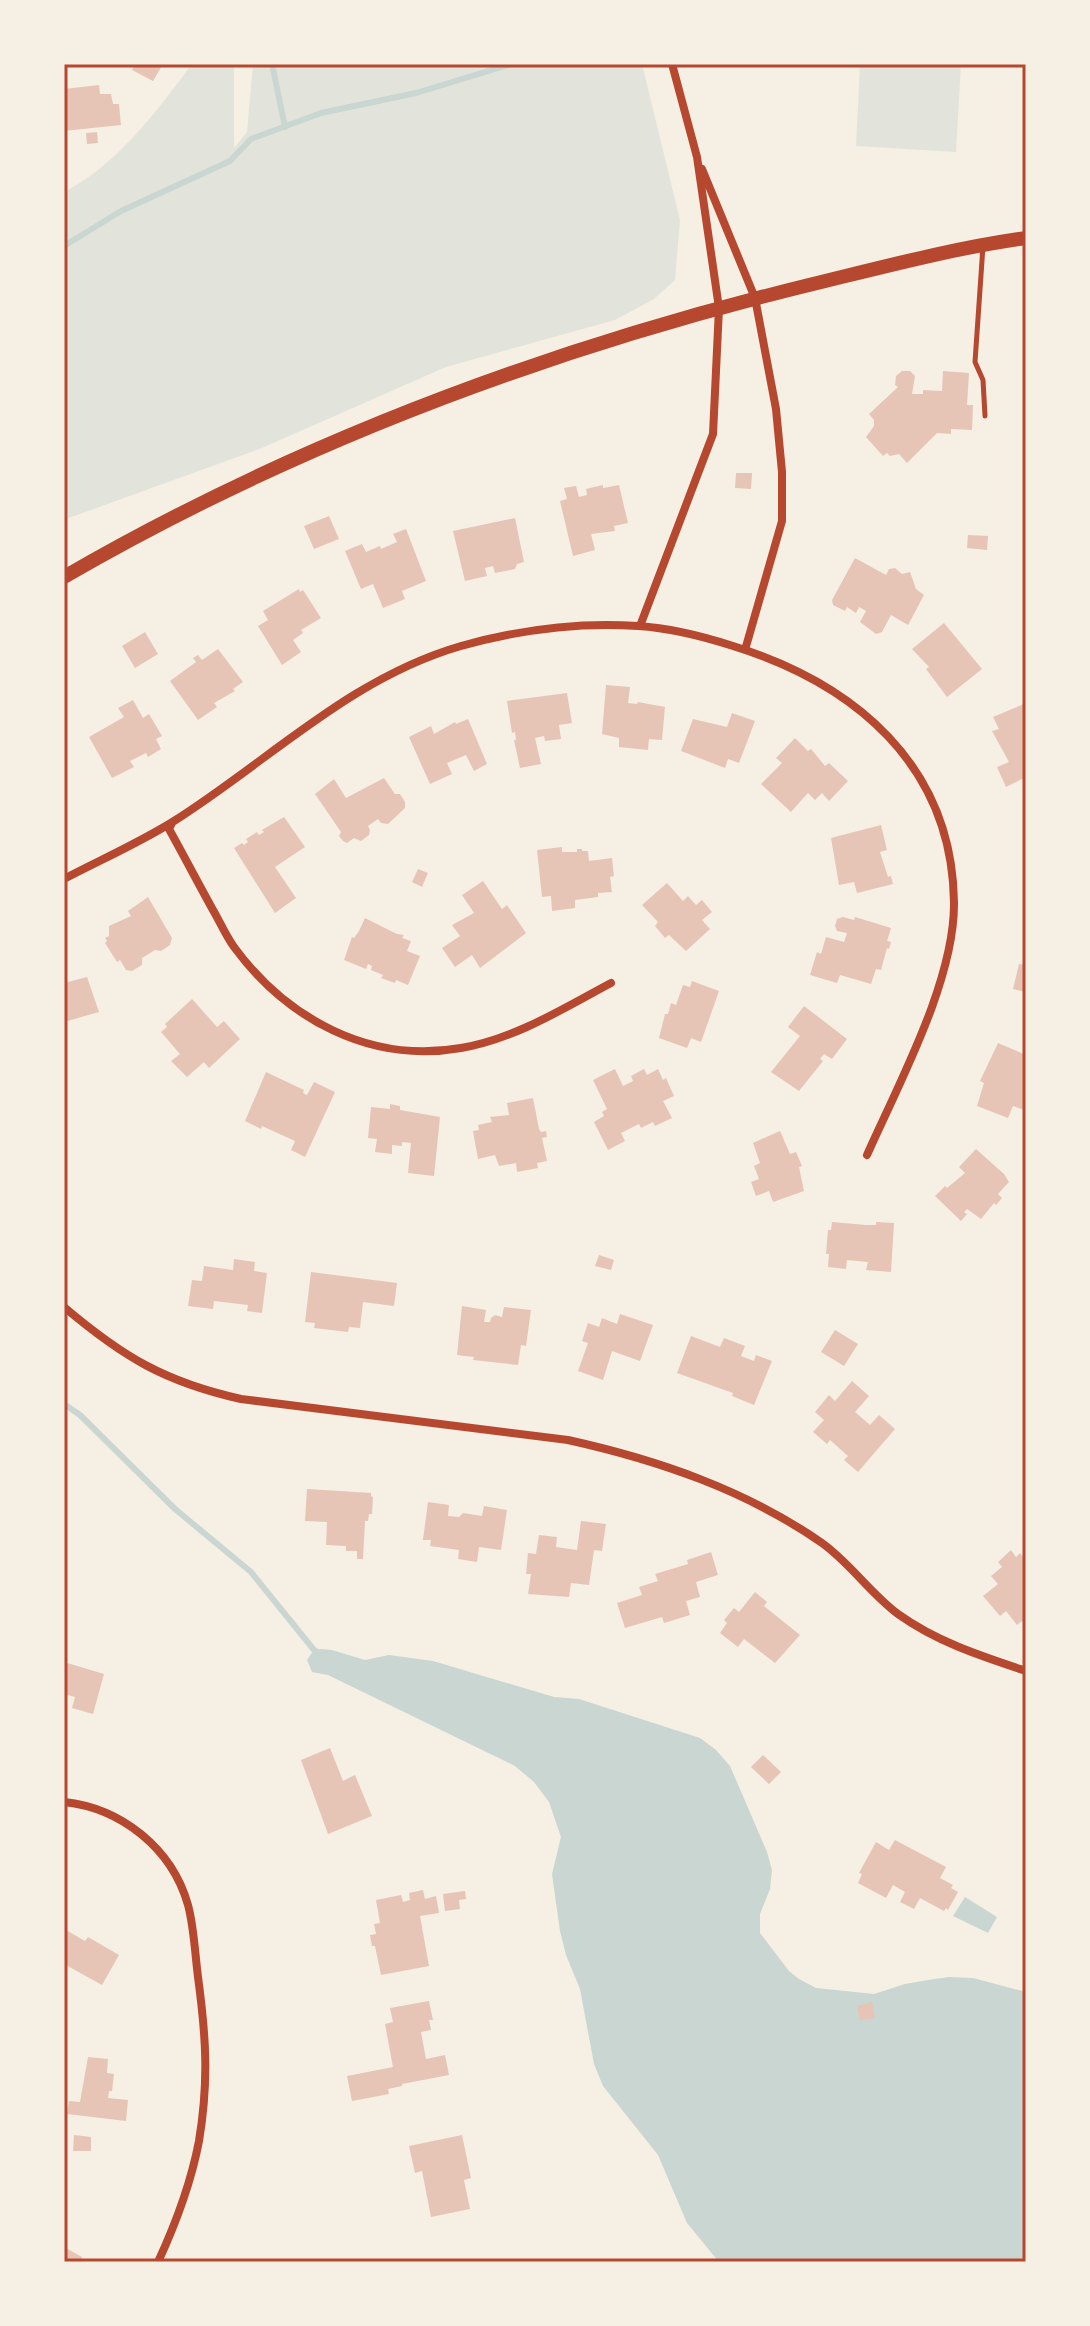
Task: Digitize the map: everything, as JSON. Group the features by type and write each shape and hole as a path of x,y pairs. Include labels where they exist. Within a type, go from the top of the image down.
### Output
{"main road":[{"path":"64,577 129,539 231,487 342,437 456,392 544,361 755,298 983,245 1026,238"}],"street":[{"path":"640,626 713,434 719,308 697,157 672,64"},
{"path":"697,157 755,298 776,409 782,472 782,521 745,650"},
{"path":"64,879 172,822 354,693 397,671 458,647 512,634 578,625 640,626 697,635 745,650 803,674 866,713 891,737 913,765 933,801 944,833 952,870 954,905 944,972 867,1155"},
{"path":"172,822 169,829 233,945 269,988 308,1019 352,1040 398,1051 461,1048 528,1027 611,983"},
{"path":"64,1307 130,1357 165,1377 202,1390 241,1399 568,1440 619,1451 698,1476 825,1545 897,1613 949,1644 1026,1671"},
{"path":"64,1802 84,1804 107,1812 143,1835 164,1857 187,1903 207,2055 203,2111 190,2179 158,2262"}],"lane":[{"path":"983,245 975,362 983,380 985,416"}],"shaded area":[{"path":"192,64 234,64 234,148 247,132 253,64 642,64 680,220 675,280 654,299 615,320 446,367 262,448 66,519 64,192 102,167 135,136"},
{"path":"860,64 961,64 956,152 856,146"},
{"path":"314,1650 365,1660 389,1655 433,1661 554,1697 579,1699 700,1738 730,1766 767,1852 772,1870 770,1889 760,1914 760,1933 789,1971 816,1988 874,1994 905,1984 949,1977 973,1978 1026,1992 1026,2262 719,2262 687,2223 658,2155 603,2086 594,2064 580,1989 560,1931 552,1874 561,1837 549,1802 534,1782 515,1766 328,1675 312,1672 307,1660"},
{"path":"965,1897 997,1917 988,1933 953,1916"}],"building":[{"path":"135,64 163,64 153,81 132,70"},
{"path":"99,85 100,94 111,94 113,104 119,104 121,125 64,131 64,89"},
{"path":"97,132 98,143 87,144 86,133"},
{"path":"902,371 910,371 915,376 912,394 923,394 923,390 942,391 943,371 969,373 967,405 973,405 972,430 951,429 951,434 937,433 907,463 899,454 890,456 887,453 883,456 866,437 874,426 869,414 898,387 895,385 896,376"},
{"path":"736,473 752,473 751,489 735,488"},
{"path":"603,485 603,488 619,485 628,523 614,526 615,531 591,534 595,550 573,556 560,501 567,499 564,488 576,486 579,497 587,495 586,489"},
{"path":"329,516 339,539 314,549 304,526"},
{"path":"515,518 524,562 517,564 515,569 495,573 493,566 485,568 487,576 465,581 453,531"},
{"path":"406,529 426,581 402,591 405,599 383,608 373,584 361,589 345,551 362,544 366,552 380,546 381,549 397,542 393,534"},
{"path":"968,535 988,536 987,550 967,548"},
{"path":"855,558 886,575 889,569 895,568 902,574 910,572 916,589 924,595 908,625 891,615 882,632 876,634 860,622 866,611 859,607 856,613 847,607 845,611 833,605 832,600"},
{"path":"299,589 300,592 303,590 321,618 301,630 303,633 293,640 301,652 282,665 258,626 268,620 263,611"},
{"path":"944,623 982,669 947,697 926,669 929,667 912,649"},
{"path":"145,632 158,654 135,668 122,646"},
{"path":"218,649 243,682 233,689 235,691 214,703 217,707 198,720 170,681 196,662 193,658 198,655 202,660"},
{"path":"606,685 630,687 628,703 665,707 662,740 649,739 648,750 619,747 619,738 602,734"},
{"path":"567,693 572,723 559,725 561,739 545,741 544,736 535,738 541,764 520,768 507,701"},
{"path":"133,700 143,718 149,714 162,736 156,739 161,749 148,757 146,753 130,761 134,767 112,778 89,737 124,717 118,708"},
{"path":"1026,703 1026,777 1006,787 997,767 1009,762 992,731 999,729 993,717"},
{"path":"732,713 755,721 739,763 728,759 725,768 681,751 693,719 727,727"},
{"path":"468,719 487,764 474,771 466,755 447,763 452,774 430,784 409,737 431,726 434,734 455,722"},
{"path":"795,738 808,751 811,749 825,766 829,763 848,781 829,801 822,793 815,800 808,793 791,812 761,784 782,763 776,758"},
{"path":"384,778 395,794 400,794 405,808 388,824 378,819 368,826 369,835 361,841 354,838 347,843 343,841 339,836 341,832 315,794 334,779 346,798"},
{"path":"284,817 305,847 275,867 296,898 275,913 234,848 242,843 244,845 248,842 246,839 257,832 259,835"},
{"path":"881,825 887,850 880,852 893,884 857,893 854,882 839,885 831,838"},
{"path":"562,847 562,852 577,852 577,849 588,851 589,861 612,858 612,892 575,900 575,908 552,911 551,896 542,897 537,850"},
{"path":"418,869 428,873 422,887 412,882"},
{"path":"483,881 502,909 507,905 526,933 480,968 472,955 455,967 442,948 460,936 452,925 474,913 462,895"},
{"path":"667,883 683,901 688,896 696,905 702,900 712,912 702,920 710,929 686,951 669,935 665,938 655,926 658,922 642,905"},
{"path":"148,897 172,938 170,945 142,958 142,965 132,971 126,970 120,960 117,962 105,938 109,936 109,926 131,916 128,911"},
{"path":"855,917 891,928 887,941 891,942 889,949 881,970 876,969 871,984 840,975 837,983 810,975 817,952 821,954 826,937 844,942 847,933 837,931 835,926 837,919 854,920"},
{"path":"365,918 411,941 407,951 420,956 408,985 381,978 383,975 371,970 372,966 368,964 366,969 344,960 352,937"},
{"path":"1019,964 1026,965 1026,992 1013,989"},
{"path":"87,977 99,1012 64,1022 64,983"},
{"path":"692,981 719,991 701,1042 691,1038 687,1048 659,1038 671,1003 676,1005 683,985 690,987"},
{"path":"192,999 217,1027 224,1021 240,1039 209,1068 204,1062 187,1077 171,1061 180,1054 161,1032 167,1027 165,1024"},
{"path":"804,1006 847,1039 832,1059 824,1054 820,1059 823,1061 799,1091 771,1072 800,1036 788,1027"},
{"path":"998,1043 1026,1055 1026,1106 1024,1110 1013,1106 1008,1118 977,1106 984,1083 980,1081"},
{"path":"615,1069 623,1086 633,1081 631,1076 644,1069 647,1075 658,1069 674,1096 663,1101 672,1118 655,1126 653,1122 641,1128 639,1124 621,1133 625,1141 608,1150 594,1122 604,1116 602,1112 607,1109 593,1080"},
{"path":"266,1072 304,1090 303,1093 307,1095 314,1082 335,1092 305,1157 291,1150 295,1141 245,1121"},
{"path":"533,1098 539,1129 546,1131 547,1137 542,1138 547,1161 537,1163 538,1168 517,1172 516,1163 499,1166 495,1155 478,1159 473,1131 479,1130 478,1125 492,1122 490,1117 509,1115 507,1103"},
{"path":"390,1104 400,1106 400,1110 440,1117 434,1176 408,1173 411,1143 392,1145 392,1154 375,1152 377,1139 368,1138 371,1107 390,1109"},
{"path":"780,1131 790,1154 796,1152 802,1166 799,1167 804,1191 773,1202 769,1191 756,1196 751,1182 759,1179 754,1166 760,1163 753,1143"},
{"path":"976,1149 1009,1182 998,1194 1002,1198 981,1219 967,1209 961,1221 935,1196 965,1173 959,1167"},
{"path":"832,1222 866,1225 894,1223 891,1272 866,1270 868,1262 847,1260 846,1269 828,1267 828,1230 831,1230"},
{"path":"599,1255 614,1260 611,1270 595,1266"},
{"path":"234,1259 255,1262 254,1271 267,1273 262,1313 247,1311 248,1305 214,1301 213,1309 188,1306 192,1280 202,1281 204,1266 233,1270"},
{"path":"311,1272 397,1283 394,1306 363,1302 360,1328 349,1327 348,1332 314,1328 315,1323 305,1322"},
{"path":"462,1306 486,1310 484,1322 490,1322 495,1315 502,1317 504,1307 531,1310 526,1346 521,1345 518,1365 457,1355"},
{"path":"620,1314 653,1325 640,1361 612,1351 603,1380 578,1371 588,1343 582,1341 588,1323 599,1327 602,1318 617,1324"},
{"path":"835,1330 858,1344 844,1366 821,1352"},
{"path":"691,1336 720,1347 724,1338 745,1346 741,1356 754,1361 756,1355 772,1361 754,1405 732,1396 733,1393 677,1373"},
{"path":"852,1381 869,1396 855,1412 870,1425 879,1415 895,1429 858,1472 844,1460 848,1456 830,1440 827,1444 813,1432 824,1420 815,1412 829,1395 835,1401"},
{"path":"307,1489 371,1493 372,1514 365,1521 363,1559 357,1559 357,1551 346,1551 346,1546 326,1545 327,1522 305,1521"},
{"path":"428,1502 449,1505 448,1516 459,1517 463,1513 482,1516 484,1506 507,1510 501,1550 479,1547 477,1562 458,1559 459,1550 430,1546 431,1540 423,1540"},
{"path":"581,1521 606,1524 602,1551 594,1550 589,1585 571,1583 569,1597 528,1594 531,1574 526,1574 528,1553 536,1554 539,1535 557,1537 556,1547 577,1550"},
{"path":"1011,1550 1016,1557 1020,1553 1026,1560 1026,1626 1022,1621 1017,1625 1006,1611 1000,1616 983,1596 998,1584 991,1576 1002,1567 998,1562"},
{"path":"711,1552 718,1575 696,1582 700,1597 686,1601 690,1615 664,1623 662,1617 625,1628 617,1603 642,1595 639,1587 658,1581 655,1574 688,1564 687,1560"},
{"path":"755,1592 767,1602 764,1606 800,1635 775,1663 744,1639 738,1647 720,1633 727,1623 724,1620 734,1608 739,1612"},
{"path":"64,1662 104,1674 93,1714 72,1708 75,1697 64,1694"},
{"path":"330,1748 343,1781 355,1775 372,1816 328,1834 301,1760"},
{"path":"763,1755 781,1772 769,1784 751,1767"},
{"path":"895,1840 946,1867 940,1878 953,1885 951,1888 958,1892 948,1910 946,1908 944,1911 920,1898 914,1909 900,1902 905,1892 893,1885 886,1898 858,1883 862,1874 859,1873 876,1842 889,1850"},
{"path":"423,1890 425,1899 436,1896 439,1913 420,1916 429,1966 381,1975 370,1935 376,1934 374,1924 380,1923 376,1900 401,1895 403,1902 410,1900 409,1893"},
{"path":"465,1891 466,1899 459,1900 460,1909 445,1911 443,1894"},
{"path":"66,1930 85,1941 88,1937 119,1955 102,1985 64,1964"},
{"path":"429,2001 433,2020 429,2020 431,2030 421,2032 426,2059 445,2055 449,2075 402,2084 388,2089 389,2094 352,2101 347,2076 393,2067 385,2024 393,2022 390,2008"},
{"path":"872,2002 875,2018 860,2020 857,2006"},
{"path":"88,2057 108,2059 107,2073 114,2074 108,2098 128,2100 126,2121 67,2114 69,2101 80,2102"},
{"path":"74,2135 91,2137 91,2151 73,2151"},
{"path":"462,2135 471,2178 464,2180 470,2209 431,2217 422,2171 415,2173 409,2146"},
{"path":"64,2247 82,2257 80,2262 64,2262"}],"waterway":[{"path":"272,64 285,127"},
{"path":"64,246 121,211 230,161 251,139 321,113 416,93 511,64"},
{"path":"64,1404 80,1415 175,1509 251,1572 314,1650 321,1654"}]}
